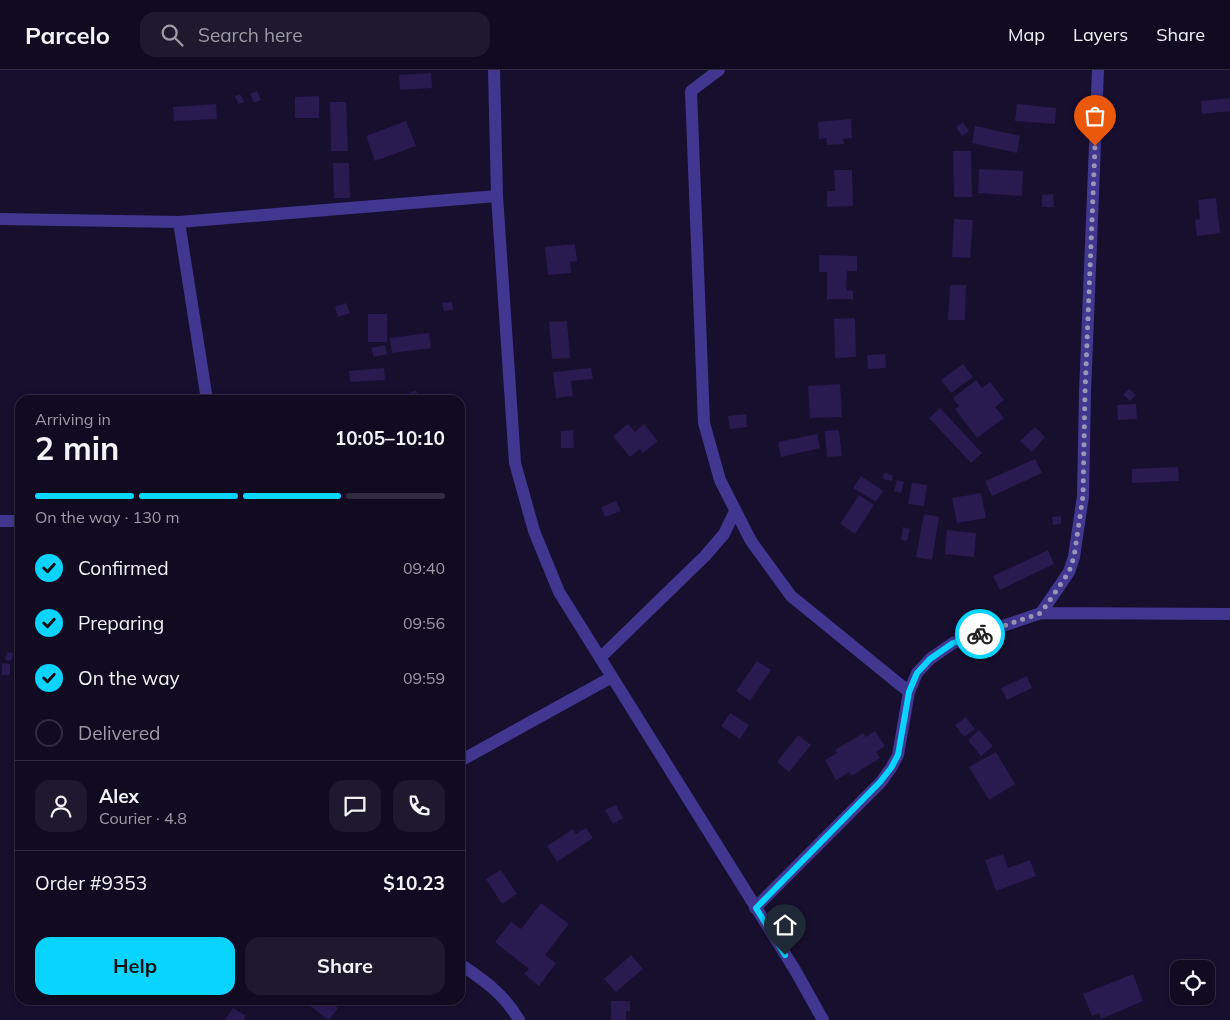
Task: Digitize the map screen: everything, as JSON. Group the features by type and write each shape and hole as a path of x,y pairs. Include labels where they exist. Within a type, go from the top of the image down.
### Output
{"street":[{"path":"494,70 497,196 514,463 534,531 559,592 795,970 823,1020"},
{"path":"720,70 691,91 704,423 720,480 751,541 791,596 909,692"},
{"path":"1041,613 1069,572 1074,557 1083,496 1085,392 1098,70"},
{"path":"0,220 180,222 497,196"},
{"path":"180,222 206,395"},
{"path":"600,658 705,556 724,534 736,511"},
{"path":"0,521 15,521"},
{"path":"756,908 880,782 891,768 898,755 909,692 917,673 930,659 953,643 1041,613 1230,614"},
{"path":"465,758 612,677"},
{"path":"465,968 496,990 510,1005 519,1020"}],"building":[{"path":"431,73 432,88 400,90 399,75"},
{"path":"257,91 261,100 254,103 250,94"},
{"path":"240,94 244,102 238,104 235,96"},
{"path":"319,96 319,118 295,118 295,97"},
{"path":"1230,98 1230,111 1202,114 1201,101"},
{"path":"330,102 346,102 348,151 331,151"},
{"path":"216,104 217,119 174,121 173,107"},
{"path":"1017,104 1056,108 1055,124 1015,121"},
{"path":"851,119 852,138 843,139 844,144 827,145 826,138 819,139 818,122"},
{"path":"406,121 416,146 375,161 366,136"},
{"path":"963,122 969,131 962,136 956,127"},
{"path":"975,126 1020,136 1017,153 972,143"},
{"path":"953,151 971,151 972,197 954,197"},
{"path":"333,163 349,163 350,198 334,198"},
{"path":"979,169 1023,171 1022,196 978,193"},
{"path":"834,170 852,170 853,206 827,207 827,191 835,191"},
{"path":"1053,194 1054,207 1042,207 1042,195"},
{"path":"1216,198 1220,233 1197,236 1195,220 1200,219 1198,200"},
{"path":"954,219 973,220 970,258 952,257"},
{"path":"575,244 577,261 570,262 571,273 548,275 545,247"},
{"path":"819,255 857,256 857,271 847,271 846,290 853,291 853,299 827,299 827,272 819,272"},
{"path":"950,285 966,285 965,320 948,320"},
{"path":"452,302 453,310 444,311 442,303"},
{"path":"346,303 350,313 338,317 335,307"},
{"path":"368,314 387,314 387,342 368,342"},
{"path":"855,318 856,357 835,358 834,319"},
{"path":"567,321 570,358 552,359 549,322"},
{"path":"429,333 431,348 392,353 390,338"},
{"path":"385,345 387,354 374,357 371,348"},
{"path":"885,354 886,368 868,369 867,355"},
{"path":"963,364 973,377 951,393 941,380"},
{"path":"384,368 385,380 350,382 349,371"},
{"path":"591,368 593,379 571,381 573,396 556,398 553,372"},
{"path":"976,380 982,388 990,382 1004,400 995,407 1004,418 977,438 955,409 959,406 953,398"},
{"path":"840,384 842,417 810,418 808,386"},
{"path":"1129,389 1136,395 1130,401 1123,395"},
{"path":"415,390 418,395 408,395"},
{"path":"1136,404 1137,419 1118,420 1117,405"},
{"path":"940,408 982,453 971,463 929,418"},
{"path":"746,414 747,427 730,429 728,416"},
{"path":"628,424 635,432 644,424 658,441 643,453 640,449 630,457 613,436"},
{"path":"1035,427 1045,437 1032,452 1020,441"},
{"path":"573,430 574,448 561,448 561,431"},
{"path":"839,430 842,456 827,457 825,431"},
{"path":"817,434 820,448 781,457 778,442"},
{"path":"1035,459 1042,473 992,496 985,481"},
{"path":"1178,467 1179,481 1132,483 1132,469"},
{"path":"884,473 893,475 892,481 883,479"},
{"path":"861,476 883,491 876,502 853,488"},
{"path":"897,480 904,482 901,493 894,491"},
{"path":"912,483 927,485 924,506 908,504"},
{"path":"981,493 986,518 957,523 952,498"},
{"path":"859,495 874,505 855,534 840,524"},
{"path":"616,501 621,511 605,517 601,507"},
{"path":"924,514 939,517 932,560 916,557"},
{"path":"1061,516 1061,524 1053,525 1052,517"},
{"path":"903,527 910,529 907,541 901,540"},
{"path":"947,530 976,533 974,557 945,554"},
{"path":"1048,550 1054,564 1000,590 993,576"},
{"path":"7,652 14,653 11,661 5,660"},
{"path":"757,661 771,670 750,701 736,691"},
{"path":"2,663 10,664 10,675 2,675"},
{"path":"1027,676 1032,688 1007,700 1001,688"},
{"path":"730,713 749,725 740,739 721,726"},
{"path":"966,717 975,729 964,737 955,725"},
{"path":"979,730 993,746 981,756 968,740"},
{"path":"875,731 885,746 876,752 880,758 851,776 849,772 836,780 825,760 837,753 835,750 863,733 866,737"},
{"path":"798,735 811,745 789,772 777,762"},
{"path":"996,752 1015,784 989,800 969,767"},
{"path":"616,805 623,818 613,824 605,810"},
{"path":"586,828 593,838 557,862 547,846 573,829 576,834"},
{"path":"1003,854 1008,868 1030,860 1036,876 996,891 985,860"},
{"path":"501,870 517,894 502,904 486,879"},
{"path":"541,903 569,924 545,955 556,963 539,986 524,974 529,969 495,942 511,922 521,929"},
{"path":"631,955 643,969 616,992 604,979"},
{"path":"1133,974 1143,1001 1101,1019 1099,1013 1092,1016 1083,994"},
{"path":"611,1001 630,1001 630,1011 626,1011 626,1020 611,1020"},
{"path":"309,1005 334,1005 338,1008 329,1020"},
{"path":"233,1008 246,1016 244,1020 225,1020"}],"way so far":[{"path":"980,634 1041,613 1069,572 1074,557 1083,496 1085,392 1095,146"}],"route":[{"path":"785,955 756,908 880,782 891,768 898,755 909,692 917,673 930,659 953,643 980,634"}]}
